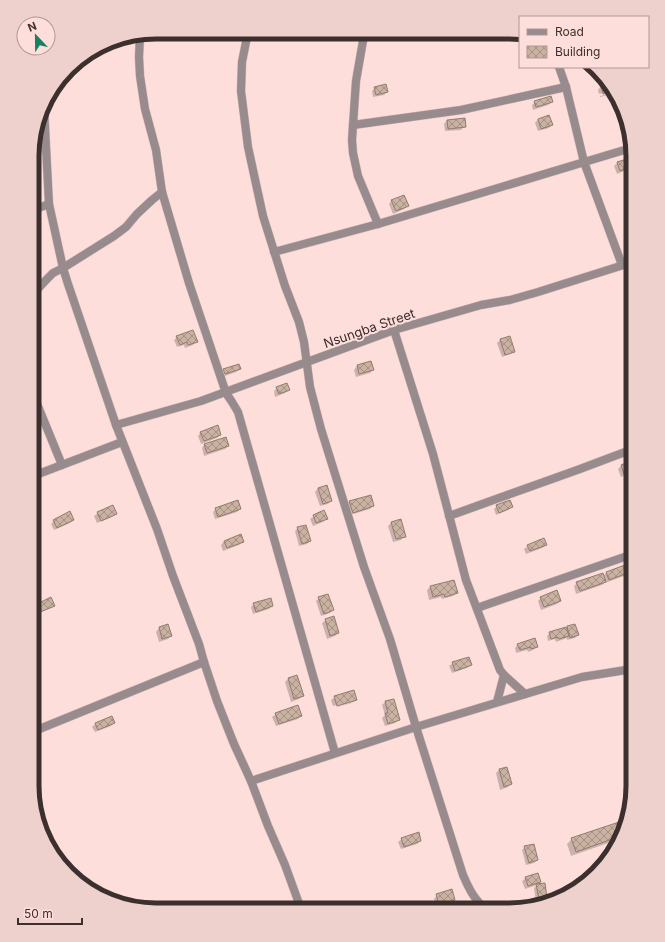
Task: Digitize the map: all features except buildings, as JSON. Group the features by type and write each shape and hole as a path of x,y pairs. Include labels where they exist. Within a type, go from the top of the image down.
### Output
{"street":[{"path":"247,39 242,62 241,91 243,114 248,147 263,216 285,286 299,322 304,342 310,387 321,429 364,567 390,639 463,875 474,898 479,903"},
{"path":"363,39 356,81 352,140 353,153 358,176 378,224"},
{"path":"140,40 140,76 145,109 156,150 162,192 189,283 226,393 238,412 335,753"},
{"path":"559,68 566,87 584,162 622,266"},
{"path":"353,125 461,110 566,87"},
{"path":"45,120 49,204 64,268 88,346 122,442 157,530 199,644 217,701 228,730 251,781 299,903"},
{"path":"274,252 378,224 626,149"},
{"path":"39,287 53,273 64,268 126,227 137,214 162,192"},
{"path":"39,208 49,204"},
{"name":"Nsungba Street","path":"116,425 226,393 394,330 481,306 510,300 626,265"},
{"path":"394,330 433,454 466,580 500,670 525,694"},
{"path":"39,409 62,465"},
{"path":"39,473 122,442"},
{"path":"449,516 626,452"},
{"path":"477,608 626,556"},
{"path":"39,729 204,662"},
{"path":"251,781 416,727 582,677 626,670"},
{"path":"498,702 504,675"}]}
